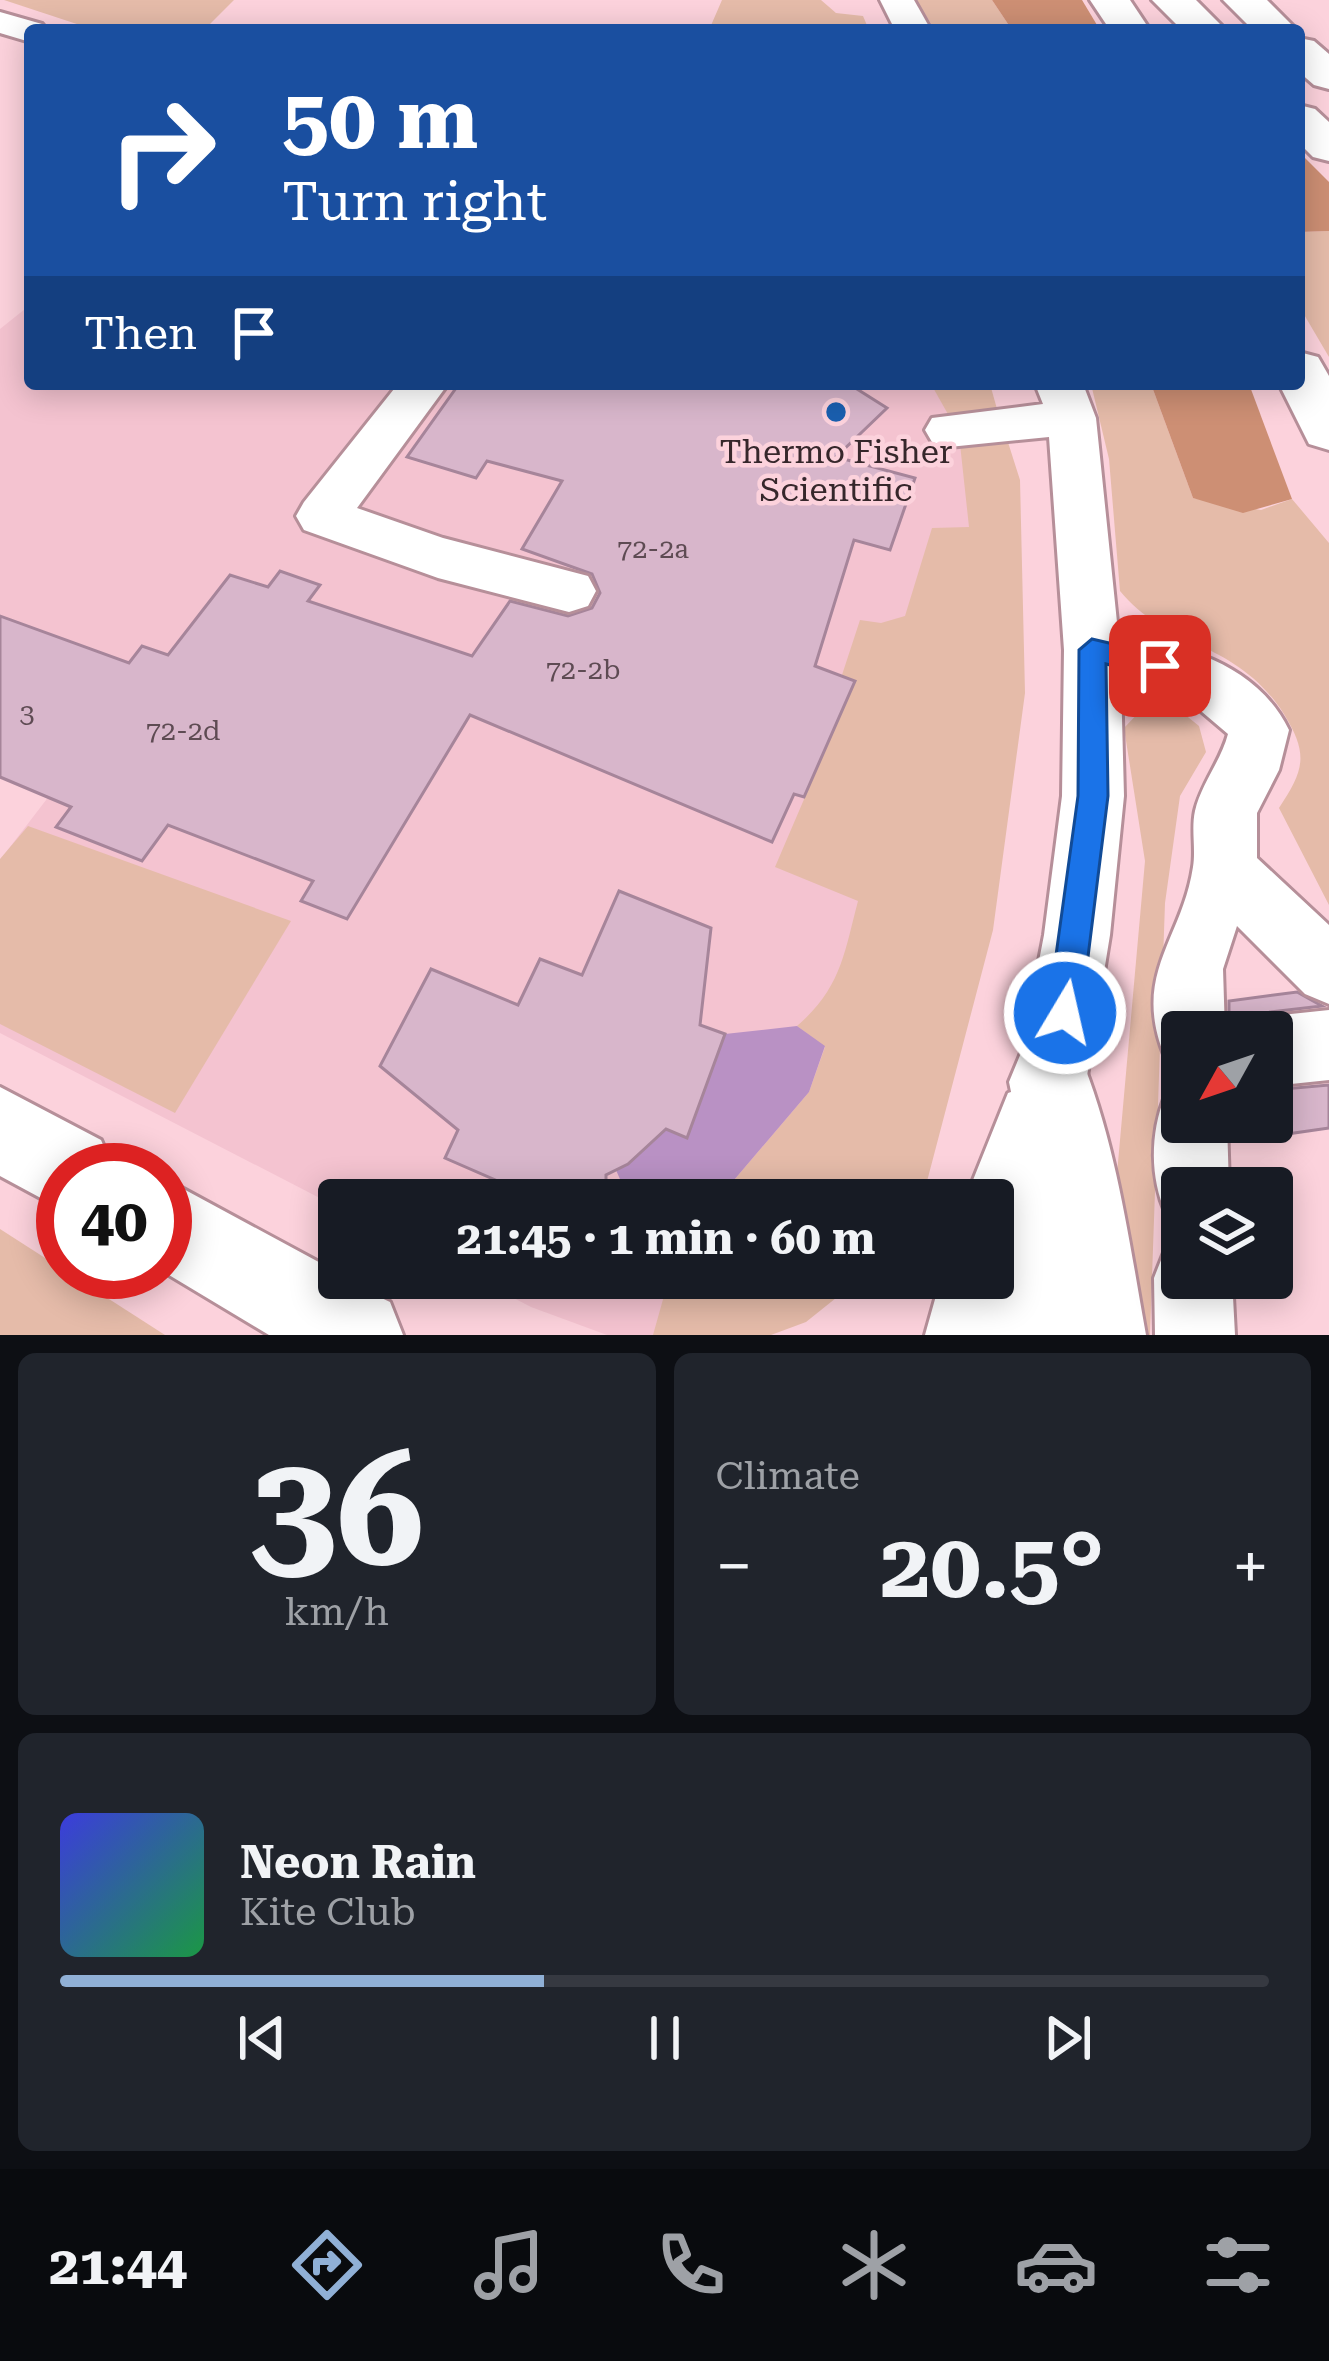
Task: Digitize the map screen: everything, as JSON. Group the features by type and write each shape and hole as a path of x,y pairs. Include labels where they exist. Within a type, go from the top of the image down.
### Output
{"main road":[{"path":"1172,0 1199,24"},
{"path":"1243,0 1270,24"},
{"path":"1305,55 1329,76"},
{"path":"1305,124 1329,147"},
{"path":"1305,382 1329,430"},
{"path":"1049,1082 1080,1213 1100,1335"},
{"path":"0,1130 36,1150"},
{"path":"192,1239 357,1335"}],"street":[{"path":"419,390 322,516 438,557 569,591"},
{"path":"949,430 1065,401 1092,650 1094,741 1087,862 1049,1082 1040,1335"},
{"path":"1092,650 1199,680 1229,694 1249,710 1259,730 1256,751 1226,810 1225,870 1189,969 1190,1011"},
{"path":"1225,870 1329,970"},
{"path":"1293,1050 1329,1046"},
{"path":"1011,1179 1049,1082"},
{"path":"965,1335 974,1299"},
{"path":"1194,1299 1196,1335"}],"shaded area":[{"path":"4,0 234,0 210,24 77,24"},
{"path":"722,0 821,0 836,13 863,16 866,24 712,24"},
{"path":"916,0 992,0 1008,24 931,24"},
{"path":"992,0 1082,0 1096,24 1008,24"},
{"path":"1305,158 1329,182 1329,231 1305,232"},
{"path":"1329,231 1329,357 1305,316 1305,232"},
{"path":"24,310 24,390 948,390 982,528 910,902 768,1179 318,1179 318,1197 0,1033 0,860 142,675 0,615 0,329"},
{"path":"934,390 992,390 997,409 949,416"},
{"path":"1092,390 1153,390 1193,498 1261,510 1292,499 1329,543 1329,905 1279,808 1300,762 1297,741 1284,714 1245,671 1159,624 1120,591 1109,459"},
{"path":"1153,390 1251,390 1292,499 1243,513 1193,498"},
{"path":"1006,436 1020,480 1025,693 993,930 928,1179 735,1179 809,1092 825,1047 797,1026 832,984 858,901 775,867 853,685 841,678 860,620 881,623 905,616 932,528 969,527 960,444"},
{"path":"1173,705 1199,726 1206,752 1180,796 1165,903 1150,1335 1128,1335 1115,1196 1145,861 1124,728 1145,706"},
{"path":"28,826 291,921 175,1113 0,1024 0,859"},
{"path":"797,1026 825,1046 809,1092 735,1179 620,1179 616,1170 628,1164 661,1127 687,1137 725,1034"},
{"path":"0,1229 36,1252 36,1299 109,1299 165,1335 0,1335"},
{"path":"516,1299 686,1299 661,1335 607,1335"},
{"path":"663,1299 835,1299 806,1322 771,1335 653,1335"}],"building":[{"path":"455,390 858,390 887,408 836,457 915,478 890,550 854,540 815,666 855,681 804,797 794,794 772,842 470,715 347,919 301,901 313,881 168,825 142,861 56,827 71,807 0,777 0,616 129,663 142,646 168,655 230,575 268,587 280,571 320,585 308,601 472,656 510,601 568,616 592,608 600,593 592,574 522,549 562,481 487,461 476,478 407,457"},
{"path":"619,891 711,928 700,1025 725,1034 687,1138 666,1129 606,1179 493,1179 445,1158 458,1130 380,1066 431,969 518,1005 540,959 582,975"},
{"path":"1297,992 1322,1006 1229,1011 1229,1001"},
{"path":"1329,1085 1329,1128 1293,1133 1293,1088"}],"place":[{"name":"Thermo Fisher Scientific","path":"836,412"}],"route":[{"path":"1065,1013 1093,796 1092,650 1160,666"}]}
